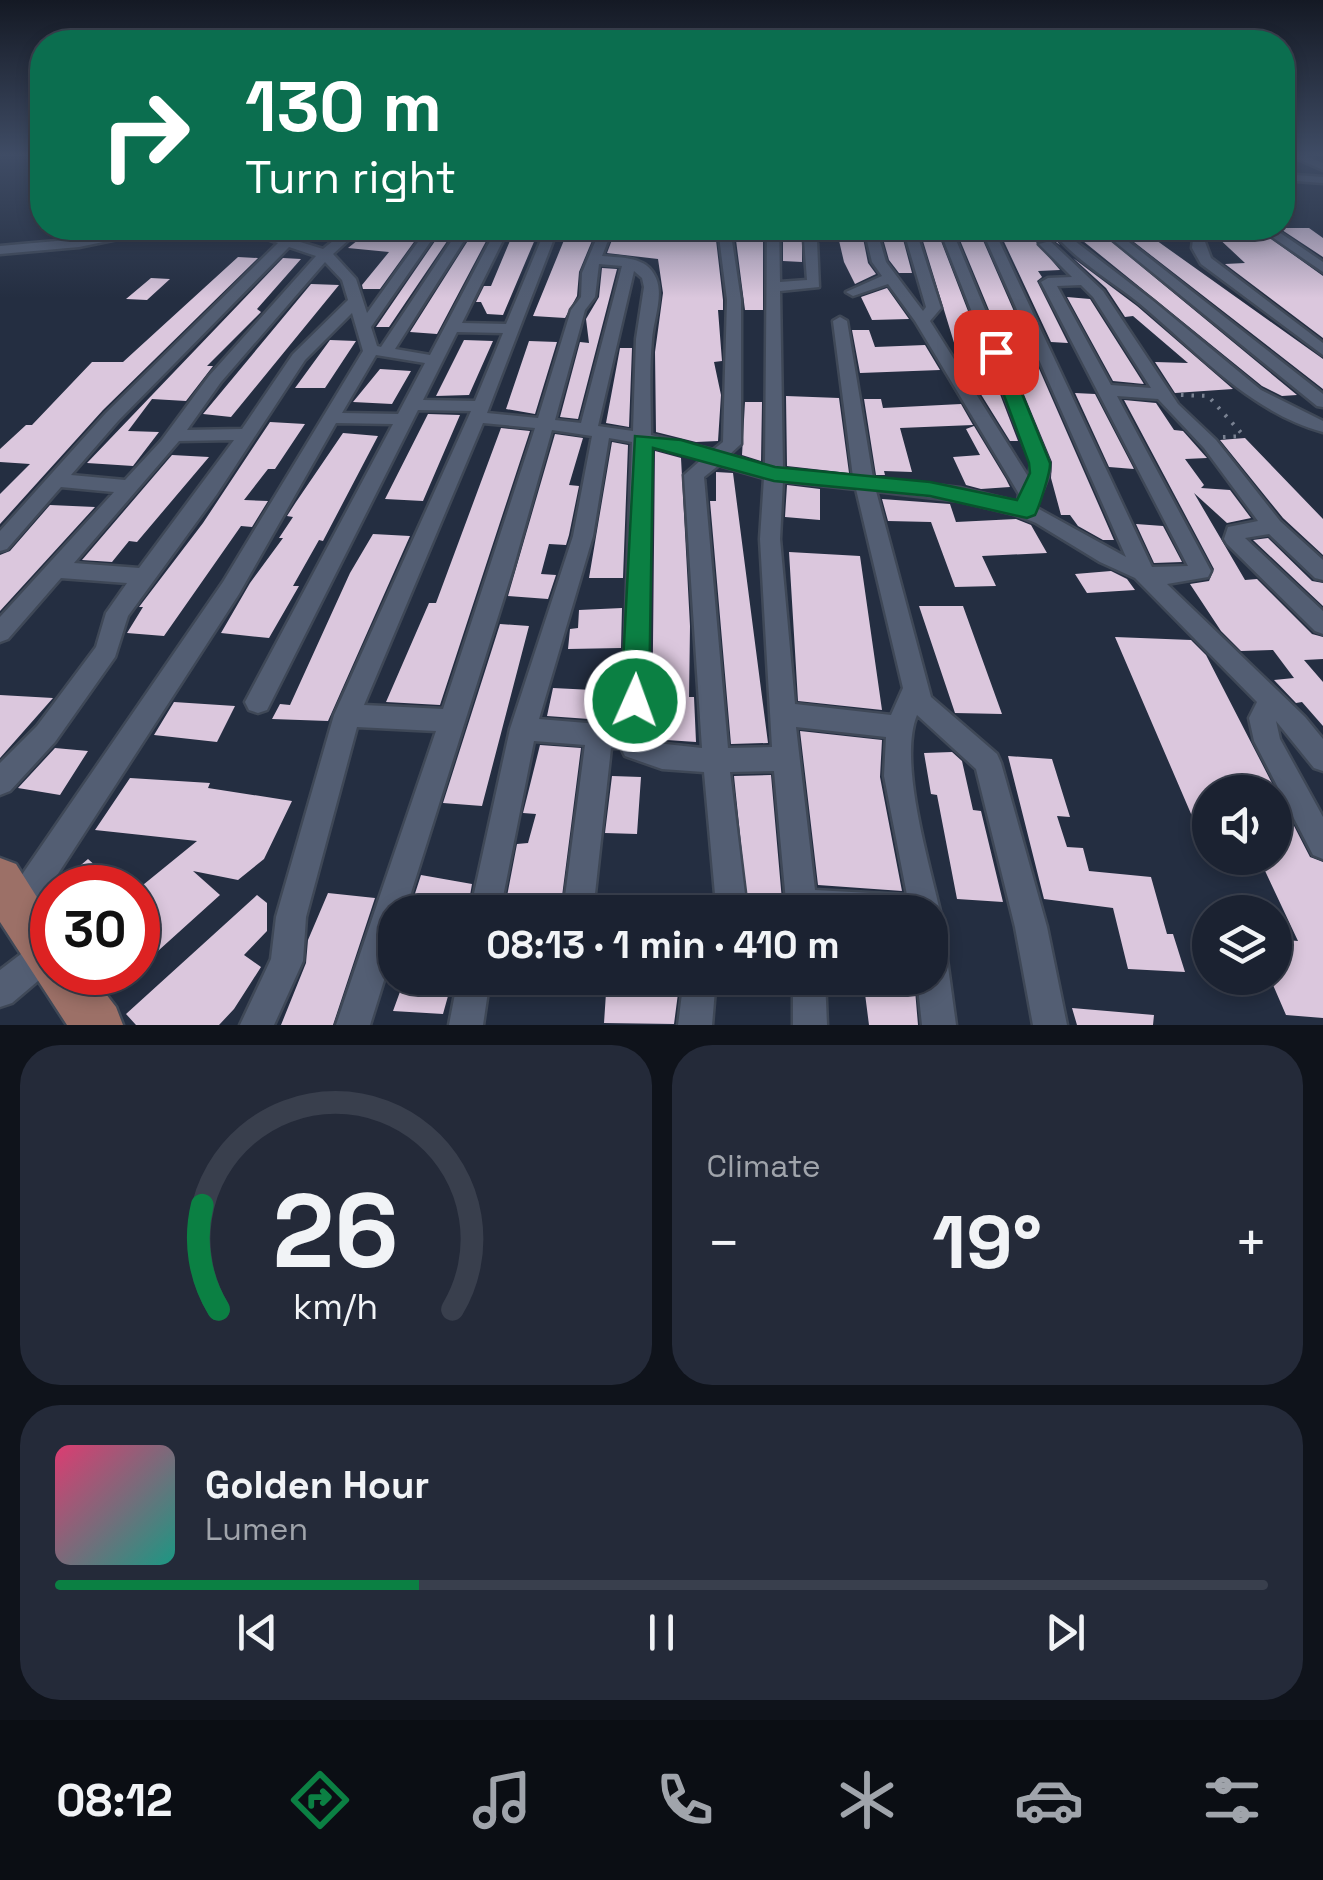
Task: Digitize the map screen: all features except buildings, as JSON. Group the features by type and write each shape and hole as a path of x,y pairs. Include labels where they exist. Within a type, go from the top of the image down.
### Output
{"main road":[{"path":"9,893 30,928"},
{"path":"75,995 98,1025"}],"street":[{"path":"0,250 96,240"},
{"path":"281,240 325,254 349,279 372,344"},
{"path":"0,633 174,436 215,378 342,240"},
{"path":"9,893 259,545 428,240"},
{"path":"372,344 456,240"},
{"path":"258,702 498,240"},
{"path":"256,1025 287,961 292,918 347,715 480,411 547,240"},
{"path":"353,1025 547,423 578,310 588,297 593,258 601,240"},
{"path":"726,240 734,300 732,444 694,475 730,895"},
{"path":"773,240 774,474 770,538 800,895"},
{"path":"774,287 814,284 810,240"},
{"path":"873,240 878,262 922,320 1028,502"},
{"path":"913,240 934,308 922,320"},
{"path":"950,240 1040,463 1041,473 1028,502"},
{"path":"992,240 1145,576"},
{"path":"1065,240 1280,412 1323,427"},
{"path":"1119,240 1323,402"},
{"path":"1199,240 1198,248 1206,261 1323,350"},
{"path":"1282,240 1323,268"},
{"path":"0,544 112,417 287,242"},
{"path":"1044,244 1098,294 1164,394 1210,444 1273,526 1323,572"},
{"path":"593,258 630,260 644,267 652,288 644,339 634,748 639,753 717,760 786,760"},
{"path":"488,895 522,729 583,536 594,432 630,260"},
{"path":"853,292 890,278"},
{"path":"1085,281 1048,282 1200,571 1145,576"},
{"path":"0,782 46,734 107,650 117,613 248,434 299,357 356,301"},
{"path":"840,321 864,484 915,688 922,704 988,763 1031,927 1050,1025"},
{"path":"455,326 512,329"},
{"path":"372,344 434,360"},
{"path":"1108,390 1164,394"},
{"path":"330,418 480,411 642,440 774,474 1028,502 1145,576 1323,758"},
{"path":"174,436 248,434"},
{"path":"58,480 128,486"},
{"path":"1273,526 1235,532 1234,539 1323,625"},
{"path":"53,570 144,576"},
{"path":"915,688 898,727 898,776 922,895"},
{"path":"1270,702 1262,718 1266,741 1323,845"},
{"path":"782,714 898,727"},
{"path":"347,715 451,720"},
{"path":"522,729 634,738"},
{"path":"580,895 599,734"},
{"path":"0,991 30,975"},
{"path":"466,1025 471,995"},
{"path":"695,1025 698,995"},
{"path":"809,995 810,1025"},
{"path":"935,995 939,1025"}],"path":[{"path":"1164,394 1208,396 1244,436"}],"route":[{"path":"635,701 642,440 774,474 930,489 1027,510 1029,494 1041,473 1040,463 996,352"}]}
